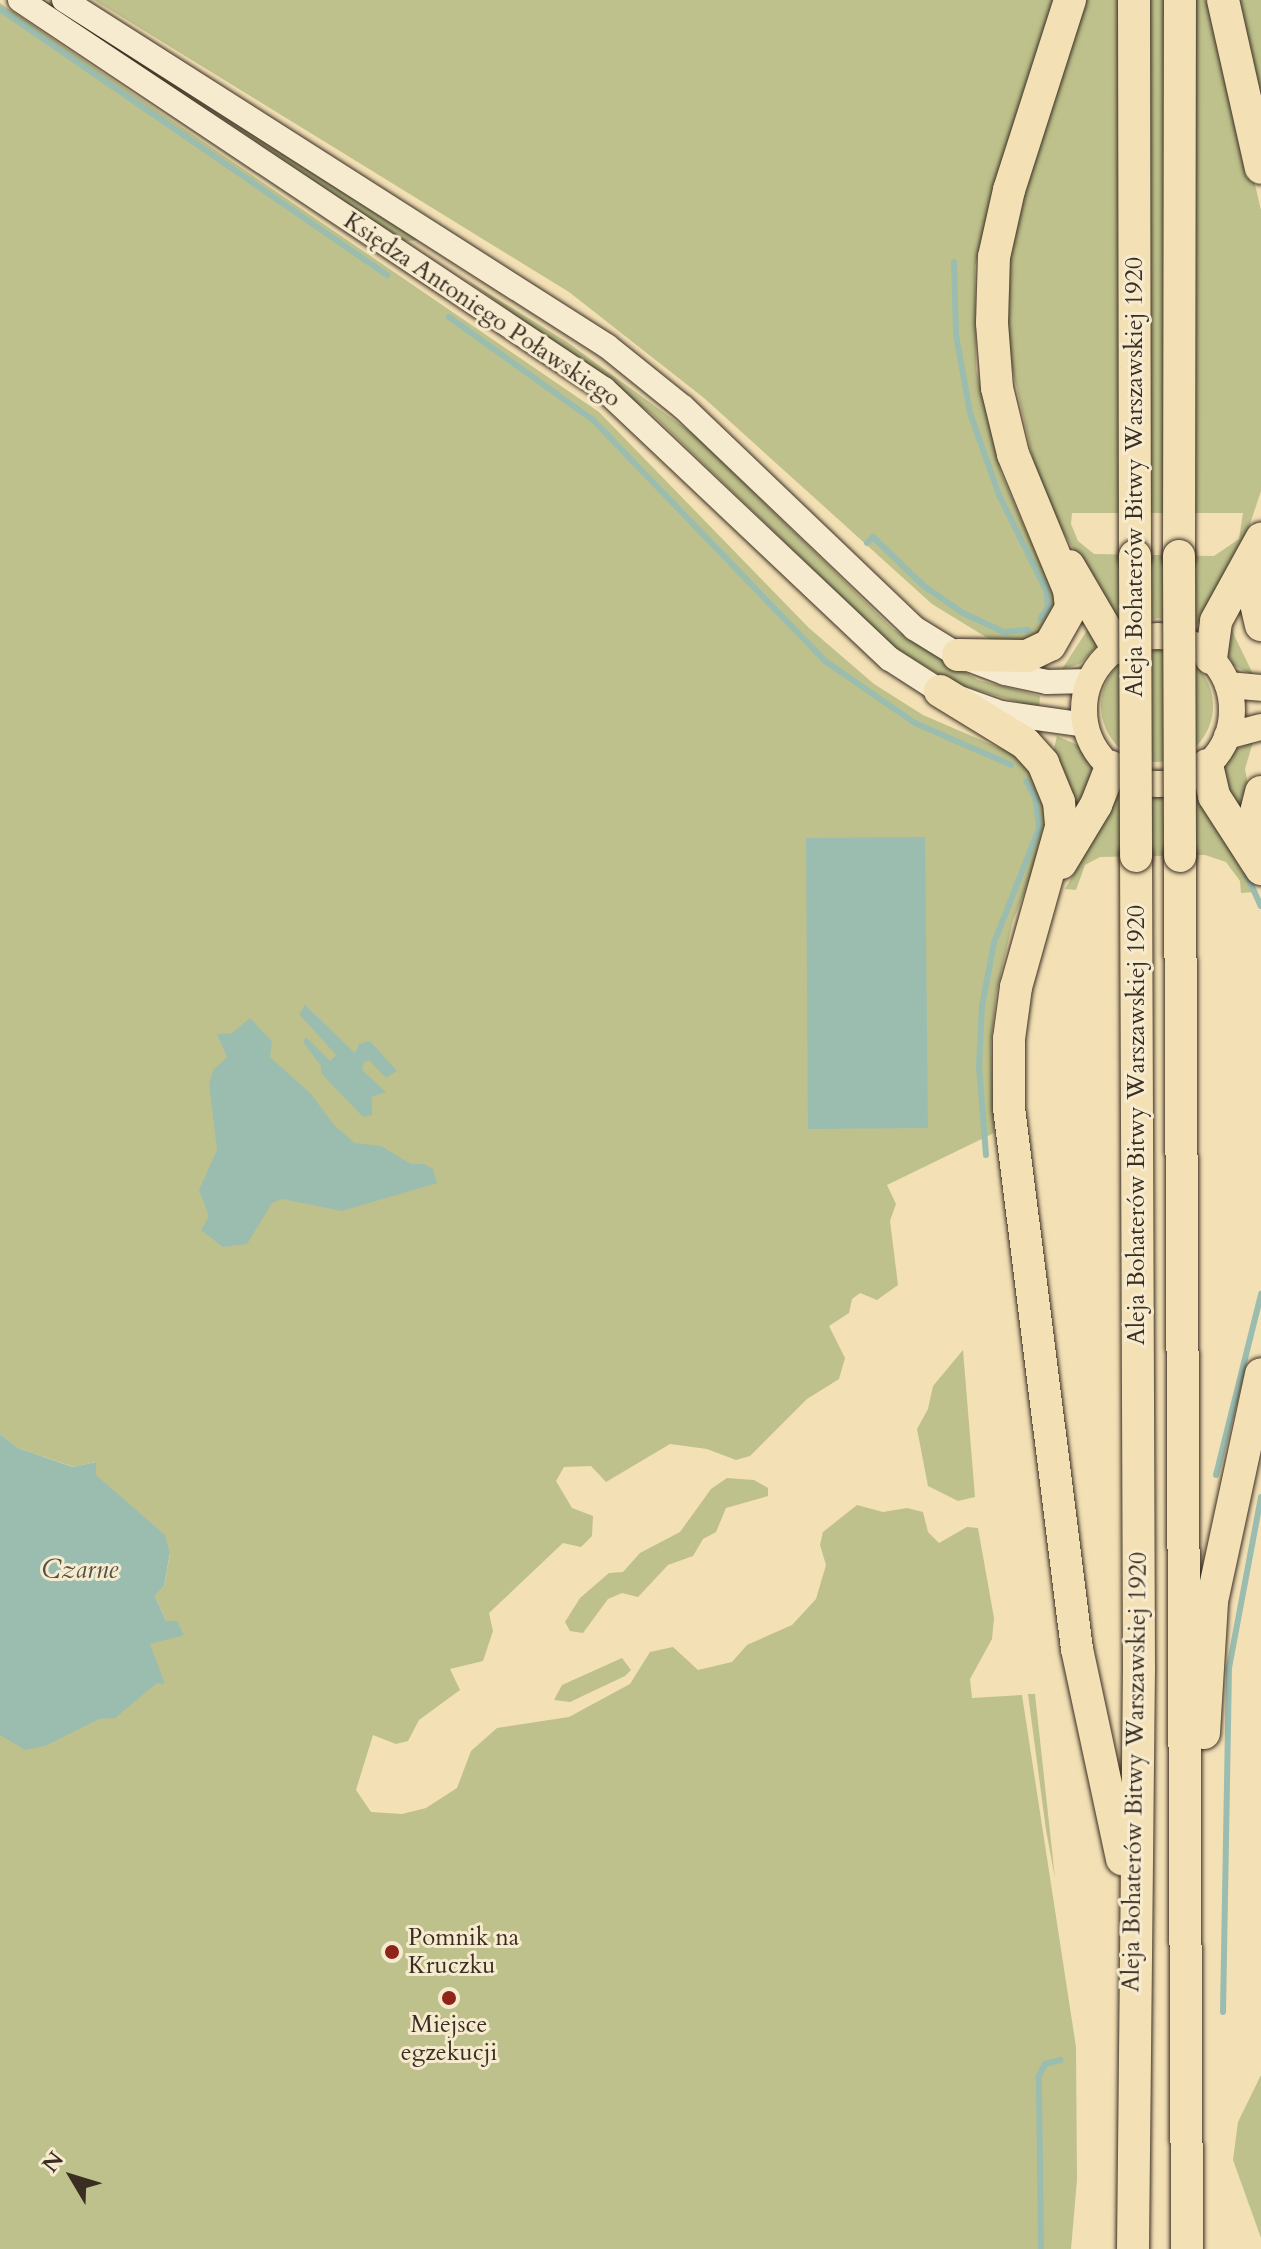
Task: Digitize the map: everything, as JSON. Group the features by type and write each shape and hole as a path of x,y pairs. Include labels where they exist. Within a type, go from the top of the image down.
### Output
{"highway":[{"path":"958,655 1027,656 1050,645 1062,630 1071,608 1069,590 1013,454 997,388 994,257 1009,190 1070,0"},
{"name":"Aleja Bohaterów Bitwy Warszawskiej 1920","path":"1133,2249 1133,1909 1139,1670 1134,0"},
{"name":"Aleja Bohaterów Bitwy Warszawskiej 1920","path":"1180,0 1179,556 1187,2249"},
{"path":"1223,0 1261,168"},
{"path":"1043,522 1117,648"},
{"path":"1220,672 1216,621 1261,539"},
{"path":"1261,561 1254,595 1261,625"},
{"path":"940,691 1025,743 1056,785 1061,827 1024,944 1009,1039 1016,1180 1077,1649 1133,1909"},
{"path":"1207,765 1214,796 1261,869"},
{"path":"1039,897 1096,805 1111,767"},
{"path":"1261,792 1254,821 1261,852"},
{"path":"1186,1903 1199,1812 1212,1601 1261,1374"}],"main road":[{"name":"Księdza Antoniego Poławskiego","path":"20,0 604,389 725,500 861,635 940,691 1001,713 1085,725"},
{"name":"Księdza Antoniego Poławskiego","path":"64,0 583,328 683,407 876,596 958,655 1023,678 1090,681"},
{"path":"1220,672 1232,702 1227,736 1207,765 1169,783 1129,778 1111,767 1085,725 1090,681 1117,648 1156,636 1176,638 1220,672 1261,688"},
{"path":"1227,736 1261,727"}],"green space":[{"path":"30,0 44,0 423,240 405,241 233,126"},
{"path":"94,0 1261,0 1261,124 1254,180 1261,210 1261,491 1244,542 1196,627 1158,618 1121,626 1063,532 1037,477 1007,345 996,182 975,266 976,369 1001,473 1057,602 1045,628 1026,642 994,642 932,604 704,398 569,292","holes":["1072,513 1243,513 1239,539 1214,556 1094,554 1078,541 1071,524"]},
{"path":"0,3 599,412 809,628 874,684 923,715 1025,759 1047,814 1041,850 1013,921 996,994 991,1044 994,1133 887,1185 896,1204 890,1221 898,1285 877,1300 860,1293 852,1299 849,1313 829,1326 845,1358 839,1379 807,1399 750,1456 736,1460 707,1449 670,1444 606,1482 591,1466 564,1467 556,1481 572,1508 593,1516 592,1536 581,1547 563,1543 489,1613 493,1631 483,1661 450,1669 460,1690 419,1720 408,1741 396,1744 373,1735 356,1790 371,1812 402,1814 426,1808 457,1788 471,1751 497,1728 569,1717 630,1684 650,1652 673,1647 698,1670 732,1662 747,1645 792,1625 816,1599 826,1565 820,1545 823,1532 857,1505 883,1512 907,1508 923,1512 928,1532 939,1543 967,1527 978,1528 994,1618 992,1639 970,1679 972,1698 1022,1695 1076,2047 1077,2180 1071,2249 0,2249 0,1650 166,1621 155,1596 164,1586 170,1554 164,1535 95,1475 95,1462 74,1467 18,1448 0,1434"},
{"path":"465,279 567,342 696,436 893,629 978,680 1040,696 1039,708 953,683 895,648 652,414"},
{"path":"1230,623 1254,676 1233,665 1226,650"},
{"path":"1088,629 1098,640 1095,648 1080,664 1062,669"},
{"path":"1157,650 1178,654 1197,666 1209,685 1213,706 1209,727 1197,746 1178,758 1157,762 1136,758 1117,746 1105,727 1101,706 1105,685 1117,666 1136,654"},
{"path":"1057,736 1082,747 1092,767 1092,789 1070,830 1053,753"},
{"path":"1253,742 1245,769 1248,785 1240,823 1220,766 1234,750"},
{"path":"1196,789 1254,892 1241,893 1240,881 1226,862 1205,855 1100,857 1085,865 1076,890 1065,889 1120,790 1157,797"},
{"path":"963,1350 975,1497 958,1501 928,1486 917,1429 928,1409 933,1386"},
{"path":"727,1478 754,1480 768,1488 768,1496 726,1508 716,1532 703,1539 693,1556 668,1565 638,1597 622,1593 608,1599 583,1633 570,1631 565,1622 580,1598 609,1573 623,1572 640,1553 680,1532 711,1489"},
{"path":"622,1658 631,1670 625,1676 570,1702 554,1700 562,1685"},
{"path":"1028,1694 1035,1694 1055,1878 1046,1830"},
{"path":"1261,2075 1261,2238 1233,2160 1238,2122"}],"water":[{"path":"925,837 928,1128 808,1129 806,838"},
{"path":"305,1005 355,1053 359,1044 370,1041 397,1071 386,1078 369,1060 364,1062 362,1070 386,1092 372,1097 372,1115 363,1117 321,1073 321,1066 303,1042 306,1037 330,1061 336,1055 299,1014"},
{"path":"250,1018 272,1041 270,1057 311,1094 334,1125 355,1143 381,1146 411,1164 424,1164 433,1169 437,1183 342,1211 282,1199 272,1203 247,1244 223,1247 201,1230 209,1216 199,1190 217,1150 209,1084 213,1070 227,1057 217,1034 232,1033"},
{"name":"Czarne","path":"0,1434 18,1448 73,1467 96,1462 96,1475 165,1535 170,1553 164,1586 155,1596 166,1621 177,1621 184,1635 150,1644 165,1684 157,1683 115,1718 99,1719 45,1746 25,1750 0,1735"}],"waterway":[{"path":"0,9 387,275"},
{"path":"954,262 956,335 970,413 999,495 1046,590 1048,607 1040,619"},
{"path":"449,317 594,421 825,661 915,723 1011,765"},
{"path":"867,543 873,537 924,586 963,613 1004,632 1028,630"},
{"path":"986,1155 979,1067 982,1006 994,943 1039,828 1035,797 1026,781"},
{"path":"1246,873 1261,906"},
{"path":"1216,1475 1261,1294"},
{"path":"1223,2012 1229,1668 1261,1497"},
{"path":"1041,2249 1039,2076 1045,2064 1060,2060"}],"place":[{"name":"Pomnik na Kruczku","path":"392,1952"},
{"name":"Miejsce egzekucji","path":"449,1998"}]}
